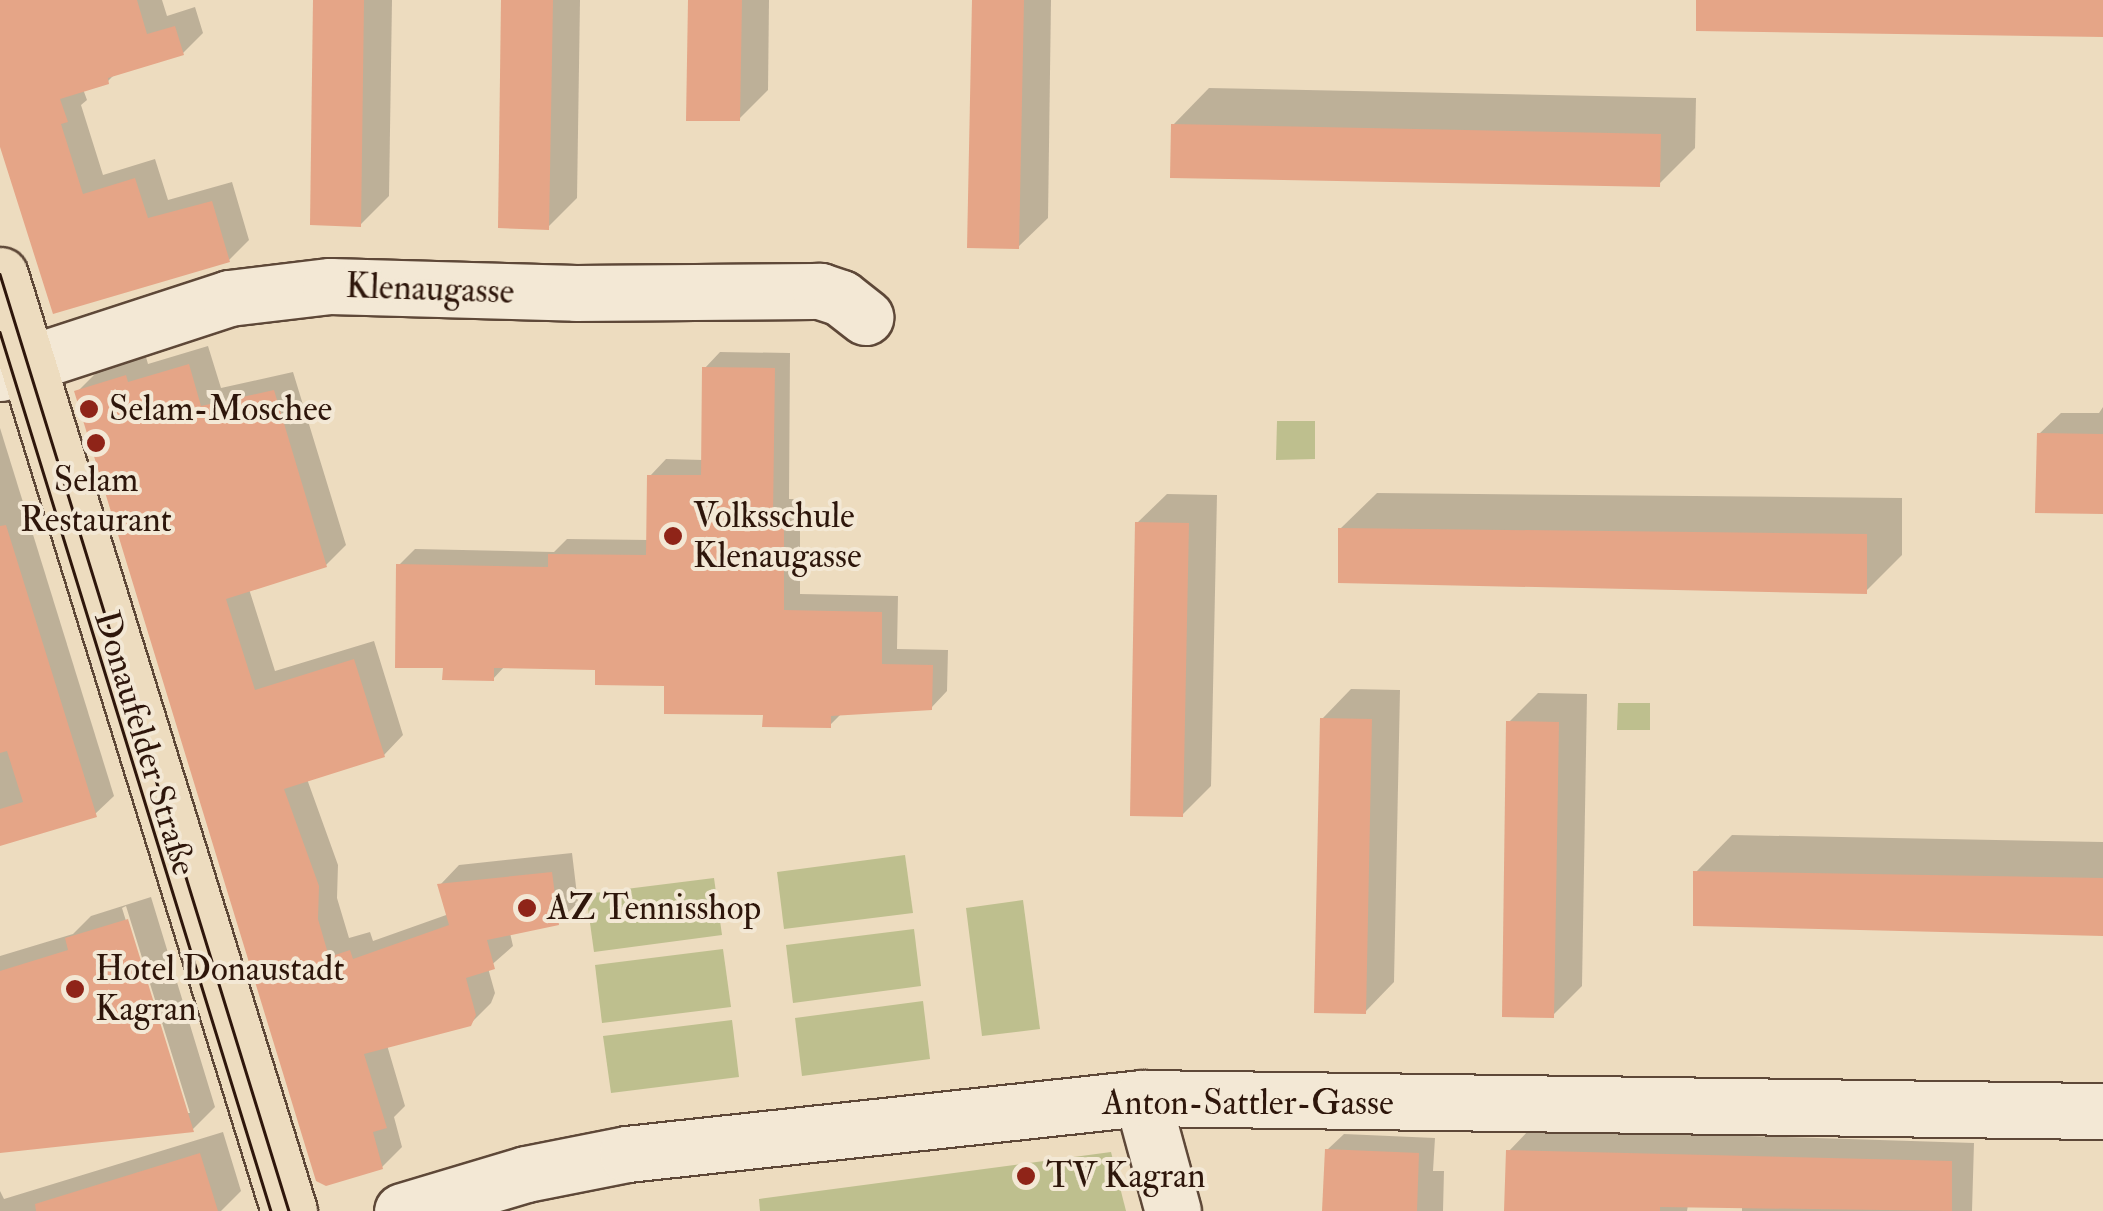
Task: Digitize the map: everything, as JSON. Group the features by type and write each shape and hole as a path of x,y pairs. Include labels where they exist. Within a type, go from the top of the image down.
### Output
{"main road":[{"name":"Donaufelder Straße","path":"0,275 9,376 251,1211"},
{"name":"Donaufelder Straße","path":"9,376 289,1211"}],"street":[{"name":"Klenaugasse","path":"9,376 230,298 330,286 576,293 820,291 841,298 865,317"},
{"name":"Anton-Sattler-Gasse","path":"402,1211 526,1174 628,1154 1142,1098 2103,1110"},
{"path":"1142,1098 1172,1211"}],"green space":[{"path":"1277,421 1315,421 1315,459 1276,460"},
{"path":"1618,703 1650,703 1650,730 1617,730"},
{"path":"905,855 913,913 784,929 777,872"},
{"path":"714,878 722,935 594,952 586,894"},
{"path":"1023,900 1040,1029 982,1036 966,908"},
{"path":"914,929 921,986 793,1003 786,945"},
{"path":"723,949 731,1007 602,1023 595,965"},
{"path":"923,1001 930,1059 802,1076 795,1018"},
{"path":"732,1020 739,1077 611,1093 603,1036"},
{"name":"TV Kagran","path":"1111,1152 1126,1211 760,1211 759,1199"}],"building":[{"path":"0,0 137,0 147,34 175,26 184,55 108,78 109,84 60,99 68,122 61,124 83,194 135,178 148,218 212,201 230,262 53,314 0,147"},
{"path":"313,0 364,0 361,227 310,225"},
{"path":"501,0 553,0 549,230 498,228"},
{"path":"688,0 742,0 740,121 686,121"},
{"path":"972,0 1024,0 1019,249 967,248"},
{"path":"1696,0 2103,0 2103,37 1696,31"},
{"path":"1171,124 1661,134 1660,187 1170,178"},
{"path":"189,364 201,406 274,390 327,567 226,599 255,690 354,659 385,757 284,789 319,886 318,919 329,957 350,950 353,959 449,925 437,884 552,872 559,925 487,940 495,969 466,978 476,1015 471,1026 364,1054 387,1128 373,1132 383,1169 326,1186 316,1181 74,391 126,375 128,382"},
{"name":"Volksschule Klenaugasse","path":"702,367 775,368 773,515 784,515 784,610 882,612 882,664 933,665 932,710 831,716 831,728 762,727 763,715 664,714 664,686 595,685 595,670 494,668 494,681 442,680 443,668 395,668 396,564 548,567 548,554 646,555 647,475 701,475"},
{"path":"2037,433 2103,434 2103,514 2035,513"},
{"path":"1135,522 1189,523 1183,817 1130,816"},
{"path":"6,525 97,817 0,846 0,809 23,802 7,751 0,753 0,526"},
{"path":"1338,528 1867,534 1867,594 1338,583"},
{"path":"1320,718 1372,719 1366,1014 1314,1013"},
{"path":"1506,721 1559,722 1554,1018 1502,1017"},
{"path":"1693,871 2103,878 2103,936 1693,926"},
{"path":"128,919 194,1132 0,1153 0,971 68,950 65,938"},
{"path":"1325,1149 1419,1153 1417,1211 1322,1211"},
{"path":"1506,1150 1952,1161 1952,1211 1660,1207 1660,1211 1504,1211"},
{"path":"200,1153 218,1211 36,1211 35,1204"}],"tram line":[{"path":"0,274 289,1211"},
{"path":"0,332 271,1211"}],"place":[{"name":"Selam-Moschee","path":"89,409"},
{"name":"Selam Restaurant","path":"96,443"},
{"name":"Volksschule Klenaugasse","path":"673,536"},
{"name":"AZ Tennisshop","path":"527,908"},
{"name":"Hotel Donaustadt Kagran","path":"75,989"},
{"name":"TV Kagran","path":"1026,1176"}]}
